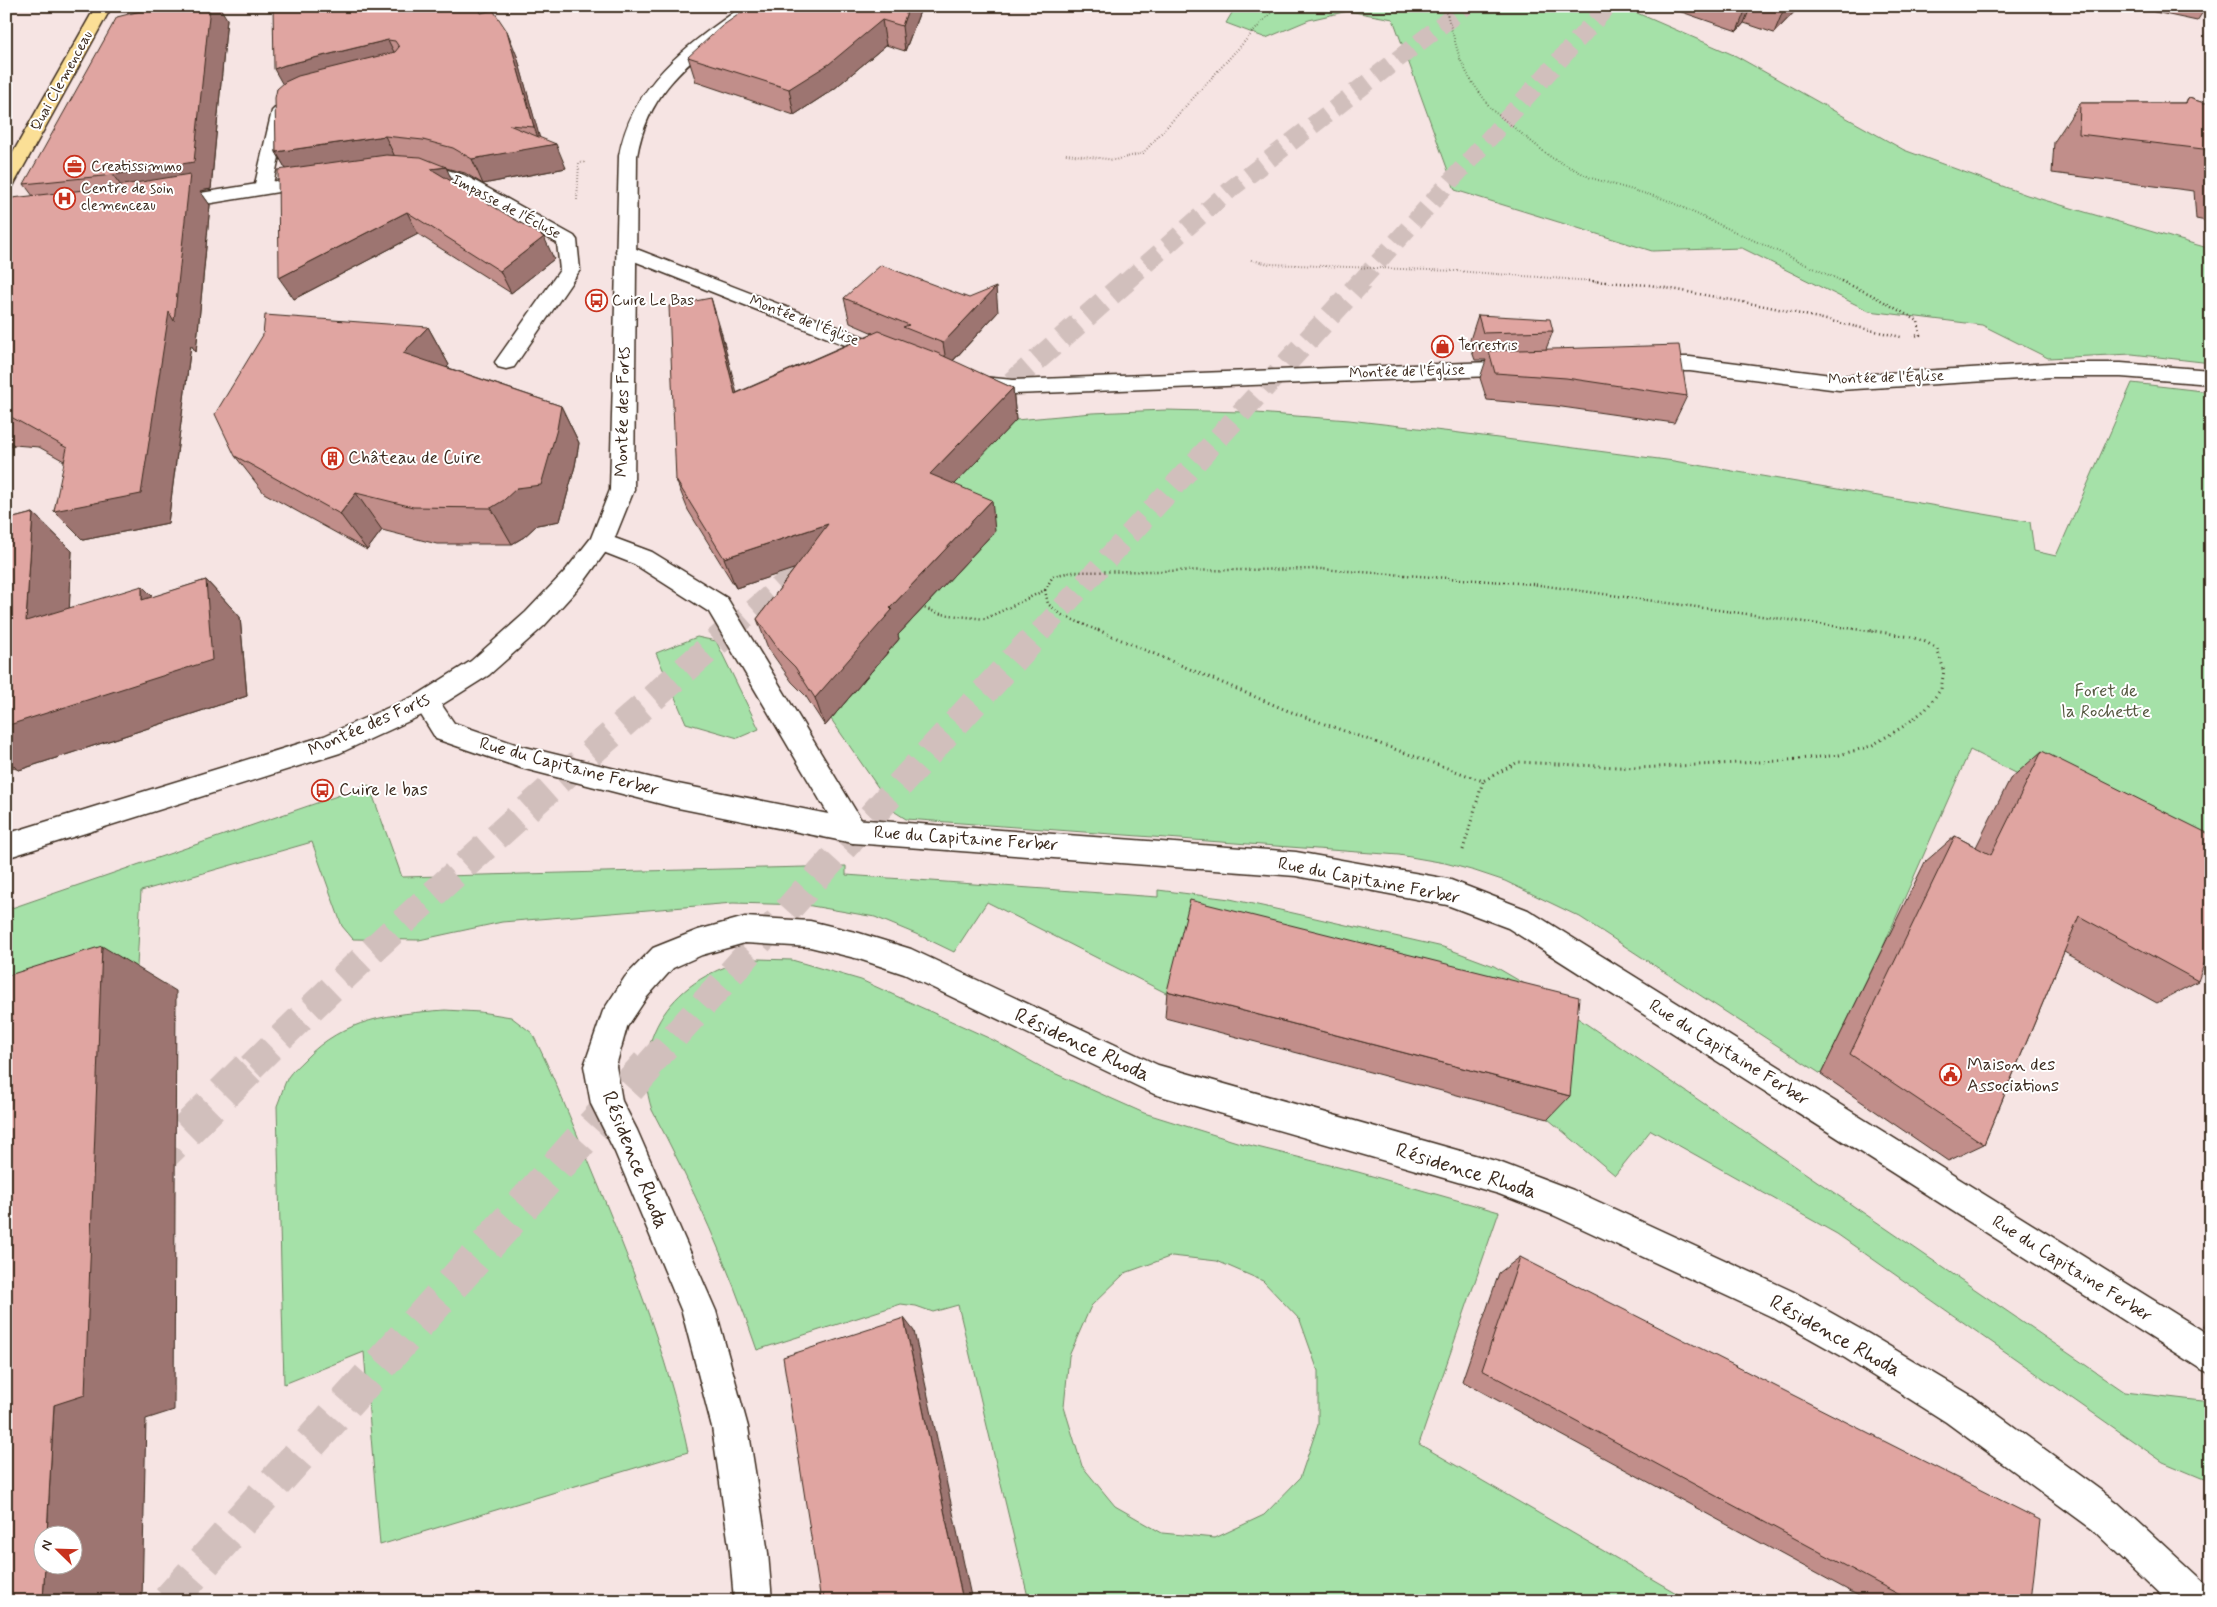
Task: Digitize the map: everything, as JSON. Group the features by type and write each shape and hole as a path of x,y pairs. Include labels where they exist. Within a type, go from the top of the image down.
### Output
{"main road":[{"name":"Quai Clemenceau","path":"6,182 104,6"}],"street":[{"name":"Montée des Forts","path":"6,846 331,745 426,702 480,668 535,619 574,577 601,542 622,490 628,156 632,134 644,106 665,80 694,51 722,28 754,6"},
{"path":"263,188 281,112 292,101 304,95"},
{"name":"Impasse de l'Écluse","path":"397,169 434,172 457,179 567,240 570,270 506,362"},
{"path":"152,207 263,188 330,179"},
{"name":"Montée de l'Église","path":"626,251 912,364"},
{"name":"Montée de l'Église","path":"1629,364 1690,364 1839,382 2051,370 2121,370 2211,377"},
{"name":"Montée de l'Église","path":"955,380 991,386 1013,386 1541,367"},
{"path":"601,542 643,558 718,605 853,831"},
{"name":"Rue du Capitaine Ferber","path":"426,702 445,731 521,757 673,795 853,831 1296,864 1448,892 1518,919 2211,1356"},
{"name":"Résidence Rhoda","path":"753,1601 750,1553 730,1427 699,1311 626,1141 607,1104 600,1066 614,1021 636,987 663,958 698,943 745,930 810,934 859,946 902,960 1154,1079 1499,1178 1561,1202 1782,1304 1857,1346 1959,1409 2105,1516 2195,1601"}],"path":[{"path":"6,18 14,6"},
{"path":"1066,154 1119,161 1131,160 1143,153 1277,6"},
{"path":"1440,6 1447,14 1460,59 1470,79 1492,110 1552,158 1591,178 1664,199 1870,294 1918,321 1920,335 1912,336"},
{"path":"577,206 579,163"},
{"path":"1251,260 1270,264 1447,270 1650,285 1770,306 1904,337"},
{"path":"917,605 941,614 985,619 1045,590 1053,576 1071,572 1320,569 1532,584 1774,616 1911,636 1937,649 1942,659 1944,670 1941,689 1926,709 1904,726 1870,746 1839,755 1778,761 1637,768 1518,762 1483,781 1458,871 1448,892"},
{"path":"1045,590 1048,604 1062,615 1286,710 1483,781"}],"green space":[{"path":"1236,6 1621,6 1736,56 1904,150 2027,195 2211,249 2211,363 2132,354 2048,358 1982,325 1869,311 1742,248 1652,251 1455,190 1393,19 1348,11 1309,20 1266,38 1226,23"},
{"name":"Foret de la Rochette","path":"2132,383 2211,392 2211,871 1970,750 1882,949 1821,1074 1580,917 1505,881 1445,863 1399,855 906,819 895,812 831,719 899,639 845,535 953,486 968,471 966,469 1016,420 1092,413 1166,410 1243,412 1349,420 1674,461 2030,522 2034,551 2056,556"},
{"path":"697,637 716,641 759,729 738,738 686,723 656,653"},
{"path":"369,785 402,877 846,866 846,875 1158,897 1158,890 1230,899 1271,908 1443,947 1494,966 1542,994 2125,1392 2211,1402 2211,1482 2163,1462 1837,1234 1651,1130 1615,1175 1548,1119 1557,1024 1170,995 987,902 954,952 875,917 806,905 733,903 502,922 419,940 353,939 342,926 312,842 141,891 135,1004 6,1556 6,910"},
{"path":"758,959 792,960 861,980 993,1040 1045,1069 1144,1113 1237,1142 1358,1172 1499,1212 1419,1444 1690,1601 1029,1601 958,1305 933,1312 916,1306 901,1304 757,1350 735,1288 709,1228 682,1168 652,1110 646,1082 647,1055 655,1031 667,1009 684,991 706,976 731,965","holes":["1172,1256 1217,1261 1263,1281 1300,1320 1318,1371 1318,1425 1300,1478 1264,1515 1215,1538 1162,1533 1115,1506 1082,1466 1064,1407 1069,1356 1091,1306 1125,1273"]},
{"path":"445,1010 480,1012 511,1017 532,1033 605,1200 633,1271 669,1378 688,1452 380,1545 364,1352 284,1384 277,1106 288,1077 319,1046 335,1035 369,1021 406,1014"}],"building":[{"path":"160,6 210,6 194,162 113,175 24,184 117,17"},
{"path":"273,6 437,6 439,11 461,6 478,6 481,13 493,10 507,31 534,127 509,125 556,144 472,159 453,148 423,140 385,136 276,152 275,98 277,89 285,82 298,76 395,52 399,47 395,41 388,40 274,69"},
{"path":"751,6 909,6 902,26 882,20 829,64 789,89 688,57 722,26"},
{"path":"2189,98 2204,103 2211,103 2211,150 2079,134 2080,103 2186,103"},
{"path":"386,155 421,157 446,167 431,169 544,237 500,271 407,212 279,278 278,170"},
{"path":"190,174 174,321 169,312 141,494 54,511 67,448 6,416 6,211 12,198 111,187"},
{"path":"881,265 969,298 996,287 943,343 903,327 909,325 844,298"},
{"path":"711,298 735,394 879,331 937,353 1013,388 930,474 992,500 890,608 892,610 815,698 795,667 782,654 757,619 828,524 724,558 676,480 669,306"},
{"path":"265,315 428,327 403,353 561,406 557,429 541,485 517,488 504,500 491,508 413,507 356,493 340,514 235,456 215,414 263,335"},
{"path":"1478,315 1550,319 1553,331 1483,333"},
{"path":"1679,345 1687,396 1566,378 1495,373 1489,351"},
{"path":"33,513 26,621 142,586 142,600 206,580 212,660 6,726 6,520"},
{"path":"2042,751 2211,835 2211,945 2198,981 2079,916 1984,1144 1850,1054 1955,836 1991,855"},
{"path":"1190,900 1579,997 1570,1096 1167,991"},
{"path":"102,946 85,1395 54,1405 48,1524 32,1524 32,1574 44,1574 43,1601 6,1601 6,976"},
{"path":"1520,1257 2040,1520 2031,1601 1911,1601 1482,1370"},
{"path":"904,1318 963,1601 821,1601 783,1357"}],"tunnel":[{"path":"1126,282 1231,189 1466,6"},
{"path":"1360,282 1608,6"},
{"path":"987,404 1127,281"},
{"path":"1040,632 1362,281"},
{"path":"729,632 812,558"},
{"path":"251,1067 427,900 730,630"},
{"path":"647,1067 1041,630"},
{"path":"148,1168 252,1065"},
{"path":"169,1601 648,1065"}],"place":[{"name":"Creatissimmo","path":"75,167"},
{"name":"Centre de soin clemenceau","path":"65,198"},
{"name":"Cuire Le Bas","path":"596,301"},
{"name":"Terrestris","path":"1442,346"},
{"name":"Château de Cuire","path":"332,458"},
{"name":"Cuire le bas","path":"323,790"},
{"name":"Maison des Associations","path":"1951,1075"}]}
